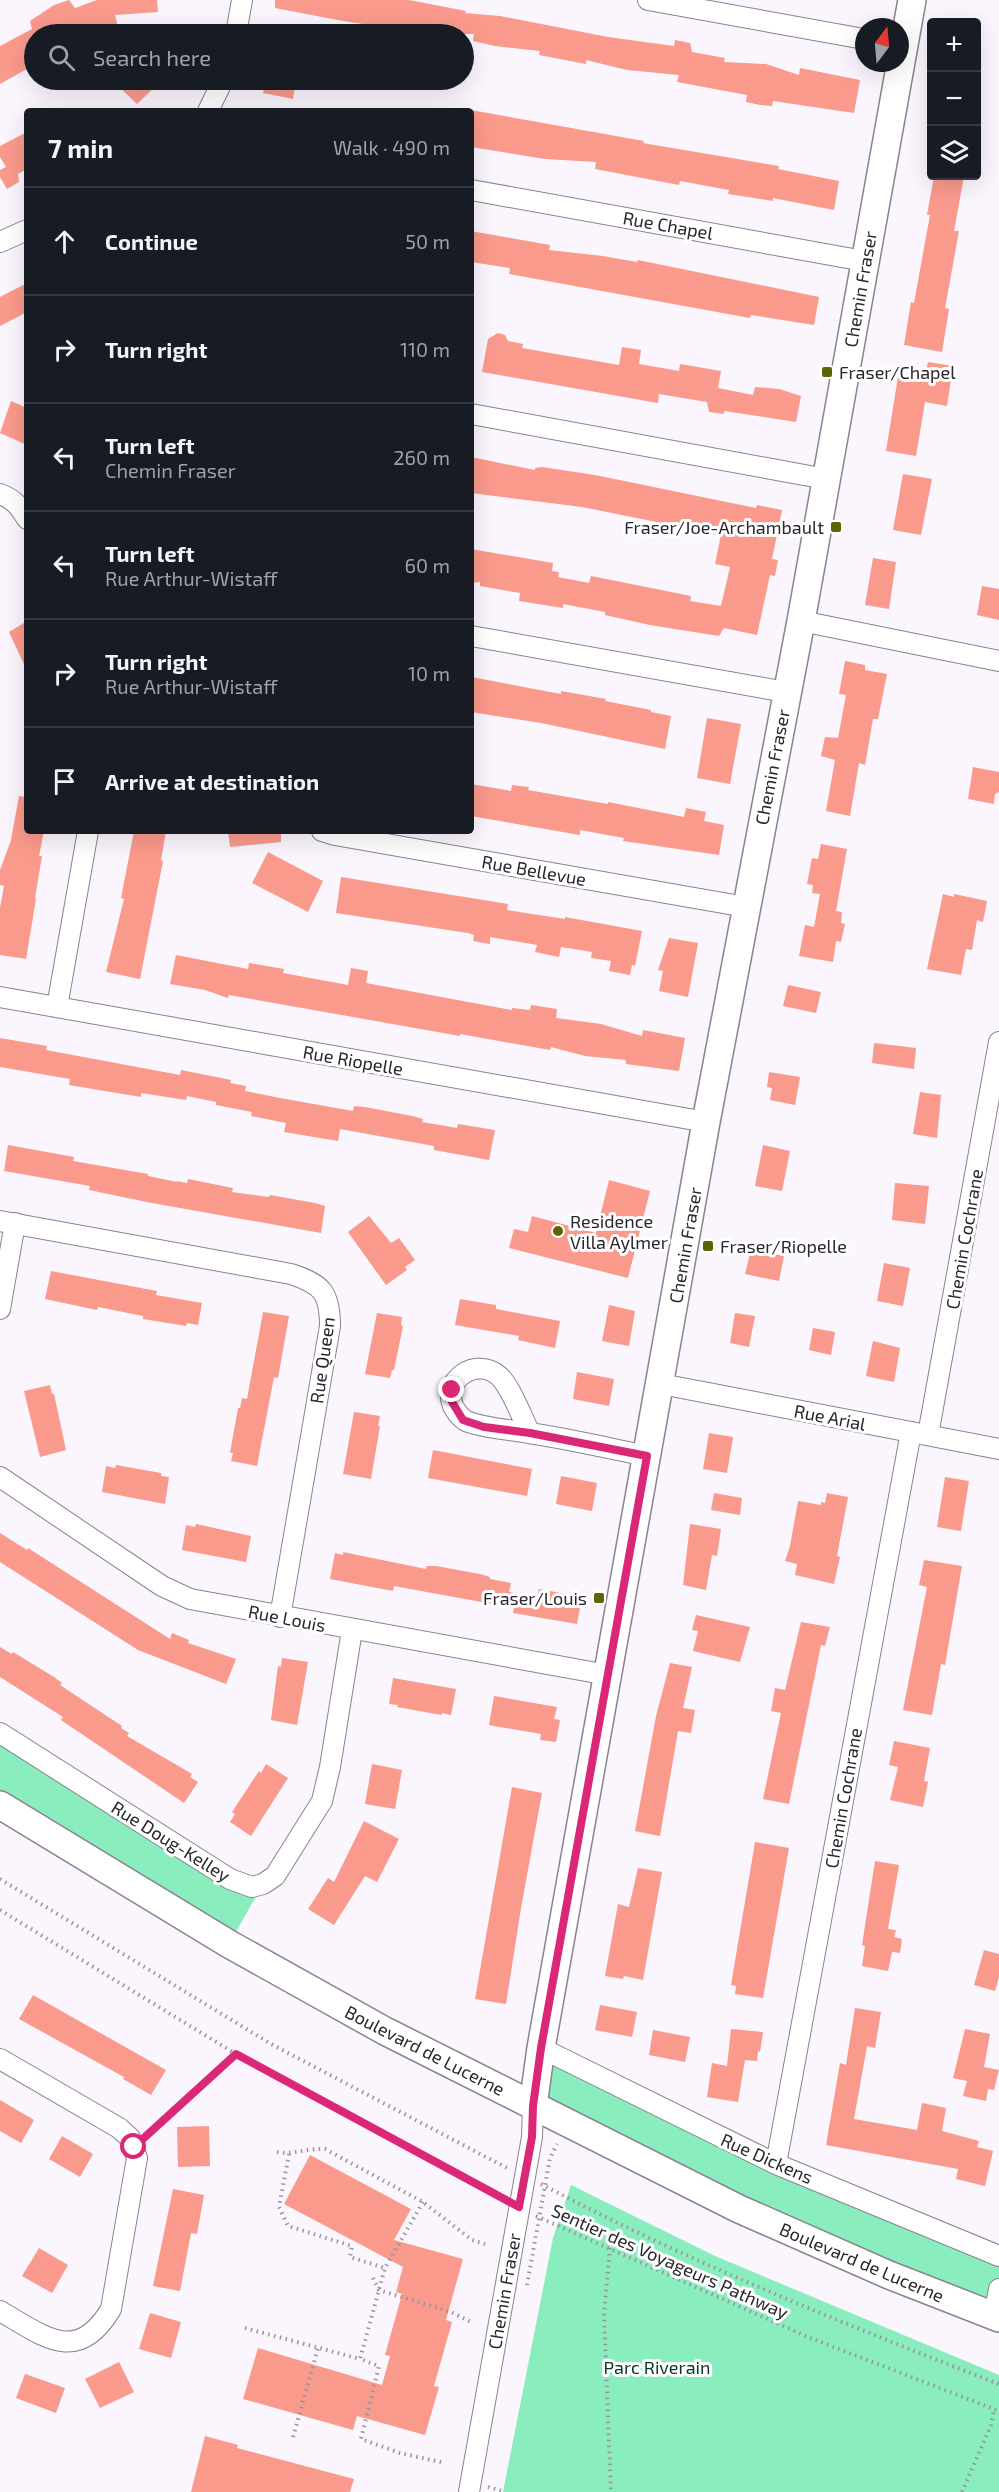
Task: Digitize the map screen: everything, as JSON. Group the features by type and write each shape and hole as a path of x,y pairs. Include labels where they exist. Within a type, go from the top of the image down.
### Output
{"street":[{"path":"238,24 242,0"},
{"path":"648,0 855,37"},
{"name":"Chemin Fraser","path":"908,18 912,0"},
{"name":"Chemin Fraser","path":"478,2489 519,2207 532,2137 533,2106 541,2048 706,1122 801,621 897,72"},
{"path":"209,108 218,90"},
{"name":"Rue Chapel","path":"474,191 864,261"},
{"path":"0,242 24,231"},
{"path":"474,415 826,479"},
{"path":"0,494 10,498 24,514"},
{"path":"801,621 999,661"},
{"path":"474,637 786,692"},
{"path":"57,1007 87,834"},
{"name":"Rue Bellevue","path":"332,834 746,907"},
{"name":"Rue Riopelle","path":"0,997 706,1122"},
{"name":"Chemin Cochrane","path":"776,2164 999,1042"},
{"path":"0,1309 8,1222"},
{"name":"Rue Queen","path":"8,1222 291,1274 318,1285 326,1296 330,1310 330,1326 280,1617"},
{"name":"Rue Arial","path":"661,1384 999,1449"},
{"path":"530,1433 647,1456"},
{"name":"Rue Louis","path":"0,1477 176,1594 190,1599 608,1675"},
{"name":"Rue Doug-Kelley","path":"0,1733 230,1880 252,1887 263,1884 275,1876 284,1864 322,1801 330,1767 352,1630"},
{"name":"Boulevard de Lucerne","path":"0,1805 229,1944 385,2031 739,2209 889,2275 996,2317"},
{"name":"Rue Dickens","path":"541,2048 776,2164 999,2256"},
{"path":"0,2059 119,2128 130,2138 134,2147 136,2170 111,2309 102,2325 91,2335 75,2342 60,2342 45,2337 0,2311"},
{"path":"996,2317 999,2289"}],"path":[{"path":"0,1879 271,2044 489,2160 719,2271 876,2337 999,2384"},
{"name":"Sentier des Voyageurs Pathway","path":"0,1910 236,2054 519,2207 808,2337 997,2411"},
{"path":"134,2147 236,2054"},
{"path":"277,2152 289,2154 308,2148 325,2149 423,2202 472,2240 485,2244"},
{"path":"289,2154 279,2207 288,2226 352,2246 350,2257 385,2268"},
{"path":"360,2359 385,2268 423,2202"},
{"path":"609,2248 604,2314 611,2492"},
{"path":"373,2278 379,2290 451,2312 471,2322"},
{"path":"245,2328 380,2366 362,2439 400,2453 445,2463"},
{"path":"293,2437 318,2348"},
{"path":"962,2492 997,2411"},
{"path":"478,2489 505,2492"}],"green space":[{"path":"0,1733 230,1879 263,1884 229,1944 0,1805"},
{"path":"541,2048 999,2256 999,2318 533,2106"},
{"name":"Parc Riverain","path":"571,2185 715,2256 999,2375 999,2492 503,2492 553,2238"}],"building":[{"path":"69,0 75,8 97,0 157,0 158,12 115,15 117,24 31,24 30,21 54,5"},
{"path":"275,0 409,0 466,11 465,13 500,16 608,37 674,46 675,40 690,43 692,52 725,58 724,62 766,64 799,75 800,68 860,80 854,113 773,101 772,106 760,105 746,102 747,95 677,82 679,75 627,70 586,60 586,64 539,55 540,51 474,41 474,24 363,24 275,8"},
{"path":"24,33 24,71 0,84 0,46"},
{"path":"122,90 152,90 137,104"},
{"path":"264,90 294,90 293,99 263,93"},
{"path":"474,111 779,166 778,169 839,181 834,210 773,198 773,201 728,194 729,190 680,181 679,185 595,169 596,162 545,159 474,147"},
{"path":"24,134 24,171 18,174 19,182 7,189 0,177 0,170 6,167 0,157 0,146"},
{"path":"933,180 963,180 954,231 959,231 945,308 949,309 942,352 904,345 930,215 927,215"},
{"path":"474,232 550,245 549,250 637,262 638,260 819,297 814,325 751,315 750,318 509,274 510,268 474,262"},
{"path":"24,285 24,314 0,326 0,297"},
{"path":"498,333 505,335 508,341 523,344 522,348 619,365 622,347 641,350 639,364 679,371 680,364 721,371 718,388 753,395 755,387 779,389 801,396 796,422 724,411 724,414 709,412 707,402 659,394 658,403 482,372 488,339"},
{"path":"928,362 953,366 947,406 925,402 916,456 886,451 898,377 924,381"},
{"path":"11,401 24,407 24,444 0,433"},
{"path":"474,458 535,470 535,468 542,467 595,475 756,508 757,505 782,510 772,559 778,560 775,576 770,575 757,635 724,628 719,636 650,625 605,615 605,612 563,604 563,608 519,601 520,593 480,586 480,582 474,583 474,550 553,563 552,571 559,572 558,577 589,583 591,576 691,596 690,601 721,606 730,567 715,564 721,535 582,507 474,493"},
{"path":"903,474 932,479 921,535 893,530"},
{"path":"873,558 896,562 889,609 865,605"},
{"path":"982,586 999,589 999,620 977,615"},
{"path":"24,623 24,664 9,632"},
{"path":"845,661 865,665 865,670 887,674 878,719 873,719 865,765 859,763 850,816 826,811 835,760 821,756 825,737 838,738 846,695 839,694"},
{"path":"474,678 561,694 561,691 606,699 605,701 671,716 665,749 541,723 474,712"},
{"path":"707,718 741,724 730,784 697,778"},
{"path":"973,767 999,772 999,792 995,794 994,804 968,799"},
{"path":"474,785 511,791 512,785 529,787 528,790 608,804 608,802 684,817 686,808 706,812 704,821 724,825 719,855 623,841 624,838 580,830 580,835 474,817"},
{"path":"19,796 24,797 24,834 43,834 26,959 0,955 0,908 4,886 0,885 0,870 11,840"},
{"path":"133,834 165,834 161,860 163,861 140,979 106,972 124,899 121,898"},
{"path":"228,834 281,834 281,842 230,847"},
{"path":"821,844 847,849 836,911 842,912 841,923 845,924 841,942 836,941 833,962 799,956 805,925 814,927 820,894 812,893 813,885 807,884 812,858 818,859"},
{"path":"268,852 323,881 308,912 252,883"},
{"path":"341,877 508,904 507,910 565,919 565,917 642,931 635,966 632,965 630,975 609,971 611,961 591,958 592,952 561,947 559,957 535,952 537,945 490,937 490,944 473,941 474,935 468,933 336,913"},
{"path":"943,894 987,901 983,922 977,920 972,950 966,949 961,975 927,969"},
{"path":"669,938 698,943 688,997 659,991 663,971 658,970"},
{"path":"176,955 248,969 249,963 284,969 283,973 348,985 351,968 368,971 366,983 512,1010 512,1008 530,1010 531,1005 557,1009 556,1018 601,1024 642,1036 643,1030 685,1038 679,1071 626,1064 626,1060 585,1056 551,1047 550,1050 460,1034 460,1036 229,995 228,998 205,990 170,984"},
{"path":"788,985 821,992 816,1013 783,1006"},
{"path":"0,1038 47,1046 46,1050 180,1075 181,1070 231,1080 230,1083 246,1086 245,1091 280,1098 353,1111 354,1106 365,1107 412,1116 423,1119 422,1122 457,1128 458,1124 495,1130 489,1160 434,1150 434,1146 340,1129 338,1141 284,1132 286,1123 251,1116 252,1112 216,1105 216,1102 187,1096 186,1100 141,1093 141,1097 69,1085 70,1079 0,1067"},
{"path":"874,1043 916,1048 914,1069 872,1063"},
{"path":"769,1072 800,1077 795,1105 770,1100 772,1088 767,1087"},
{"path":"920,1092 941,1095 937,1138 913,1134"},
{"path":"8,1145 74,1157 73,1161 148,1174 148,1176 177,1182 187,1183 188,1179 233,1188 232,1192 269,1197 270,1195 315,1203 325,1206 321,1233 152,1203 89,1190 90,1186 4,1171"},
{"path":"763,1145 790,1151 782,1191 755,1186"},
{"name":"Residence Villa Aylmer","path":"609,1180 650,1191 628,1278 509,1248 514,1229 528,1232 532,1216 596,1233"},
{"path":"895,1183 929,1186 925,1224 892,1220"},
{"path":"369,1216 391,1243 399,1238 415,1260 405,1267 407,1270 386,1285 348,1232"},
{"path":"751,1249 784,1256 779,1281 745,1274"},
{"path":"884,1263 910,1268 903,1306 877,1301"},
{"path":"51,1271 157,1291 156,1295 202,1303 198,1325 187,1323 186,1326 143,1319 143,1316 98,1307 97,1310 45,1299"},
{"path":"460,1299 496,1305 496,1309 560,1321 555,1348 518,1340 519,1336 455,1325"},
{"path":"609,1305 635,1311 629,1346 602,1341"},
{"path":"263,1312 289,1316 278,1378 274,1377 257,1466 231,1461 233,1453 230,1453 238,1408 240,1408 242,1398 247,1399"},
{"path":"377,1313 402,1317 401,1325 403,1326 394,1370 390,1378 365,1374"},
{"path":"735,1313 755,1316 749,1347 730,1343"},
{"path":"813,1328 835,1332 831,1355 809,1350"},
{"path":"873,1341 900,1348 894,1382 866,1376"},
{"path":"577,1372 614,1379 609,1406 573,1399"},
{"path":"50,1385 66,1450 40,1457 24,1391"},
{"path":"354,1412 380,1416 371,1479 343,1474"},
{"path":"709,1433 733,1437 727,1473 703,1469"},
{"path":"433,1450 532,1469 527,1496 428,1478"},
{"path":"116,1465 161,1473 161,1476 169,1477 165,1504 102,1492 106,1466 115,1468"},
{"path":"561,1476 597,1483 592,1511 556,1504"},
{"path":"945,1477 969,1481 961,1531 937,1527"},
{"path":"714,1493 742,1498 740,1515 711,1510"},
{"path":"827,1493 848,1497 834,1584 795,1575 797,1564 785,1561 798,1501 821,1505 821,1502 825,1503"},
{"path":"196,1524 251,1536 246,1562 182,1550 186,1525 195,1527"},
{"path":"690,1524 721,1529 717,1556 712,1555 706,1590 683,1585"},
{"path":"0,1533 27,1550 28,1548 170,1639 172,1633 189,1640 188,1643 236,1659 226,1684 138,1650 0,1562"},
{"path":"343,1552 426,1569 427,1566 436,1566 480,1574 490,1579 511,1583 509,1592 537,1597 539,1589 582,1597 577,1624 513,1613 514,1608 394,1586 393,1591 330,1579 335,1553 343,1555"},
{"path":"924,1560 962,1566 945,1665 941,1664 932,1715 903,1710 927,1587 919,1585"},
{"path":"696,1615 750,1627 740,1662 693,1651 698,1631 692,1630"},
{"path":"801,1622 830,1627 825,1646 821,1645 789,1804 763,1799 781,1713 771,1711 775,1688 785,1690"},
{"path":"0,1647 12,1654 13,1652 54,1677 62,1683 60,1685 122,1726 121,1728 129,1733 127,1736 192,1774 190,1777 198,1782 184,1803 61,1720 63,1717 0,1677"},
{"path":"282,1658 308,1662 297,1725 271,1720 278,1666 281,1667"},
{"path":"670,1663 692,1667 683,1708 695,1710 691,1733 678,1731 660,1836 635,1831 656,1716"},
{"path":"393,1678 456,1689 451,1715 389,1704"},
{"path":"494,1696 557,1707 554,1719 560,1720 556,1742 540,1740 541,1734 489,1725"},
{"path":"894,1741 930,1748 924,1781 928,1782 923,1807 890,1800 898,1767 889,1765"},
{"path":"266,1764 288,1778 251,1836 230,1822 235,1814 232,1812"},
{"path":"372,1764 402,1770 395,1809 365,1804"},
{"path":"512,1787 542,1793 506,2004 475,1999"},
{"path":"364,1821 399,1839 377,1882 365,1876 334,1925 308,1909 328,1878 334,1882"},
{"path":"755,1842 789,1848 763,1998 735,1994 736,1986 731,1985"},
{"path":"875,1861 899,1865 888,1929 896,1930 894,1937 902,1939 900,1953 892,1952 888,1971 862,1966 865,1946 862,1945"},
{"path":"638,1868 662,1872 643,1980 624,1976 623,1979 605,1976 618,1904 629,1907"},
{"path":"984,1950 999,1954 999,1977 995,1991 974,1985"},
{"path":"33,1995 166,2070 151,2095 123,2079 124,2077 19,2019"},
{"path":"600,2005 637,2012 632,2037 595,2030"},
{"path":"855,2008 881,2012 875,2048 867,2046 854,2119 917,2130 922,2103 946,2108 942,2131 979,2141 977,2147 993,2151 985,2186 956,2179 958,2169 826,2145 840,2063 846,2065"},
{"path":"731,2029 763,2032 757,2061 745,2060 738,2102 707,2097 712,2063 727,2066"},
{"path":"965,2029 990,2034 984,2067 999,2070 994,2090 988,2089 986,2101 963,2096 967,2081 953,2078"},
{"path":"653,2030 690,2037 685,2062 649,2055"},
{"path":"0,2100 34,2120 21,2143 0,2131"},
{"path":"209,2126 210,2166 178,2167 177,2127"},
{"path":"62,2136 93,2154 80,2177 49,2159"},
{"path":"310,2155 411,2209 394,2240 463,2259 446,2320 452,2322 434,2386 439,2387 425,2435 357,2416 353,2430 243,2399 258,2348 382,2385 390,2356 385,2355 402,2294 396,2292 403,2267 284,2204"},
{"path":"173,2189 204,2195 197,2234 191,2233 180,2291 153,2286"},
{"path":"39,2248 68,2265 52,2293 22,2276"},
{"path":"150,2313 181,2322 171,2358 139,2349"},
{"path":"119,2362 134,2392 100,2408 85,2379"},
{"path":"25,2374 65,2388 56,2413 16,2398"},
{"path":"205,2436 238,2445 237,2448 354,2479 350,2492 191,2492"}],"place":[{"name":"Fraser/Chapel","path":"827,372"},
{"name":"Fraser/Joe-Archambault","path":"836,527"},
{"name":"Residence Villa Aylmer","path":"558,1231"},
{"name":"Fraser/Riopelle","path":"708,1246"},
{"name":"Fraser/Louis","path":"599,1598"}],"route":[{"path":"134,2147 236,2054 519,2207 532,2137 533,2106 541,2048 647,1456 530,1433 484,1427 463,1420 455,1411 452,1390"}]}
